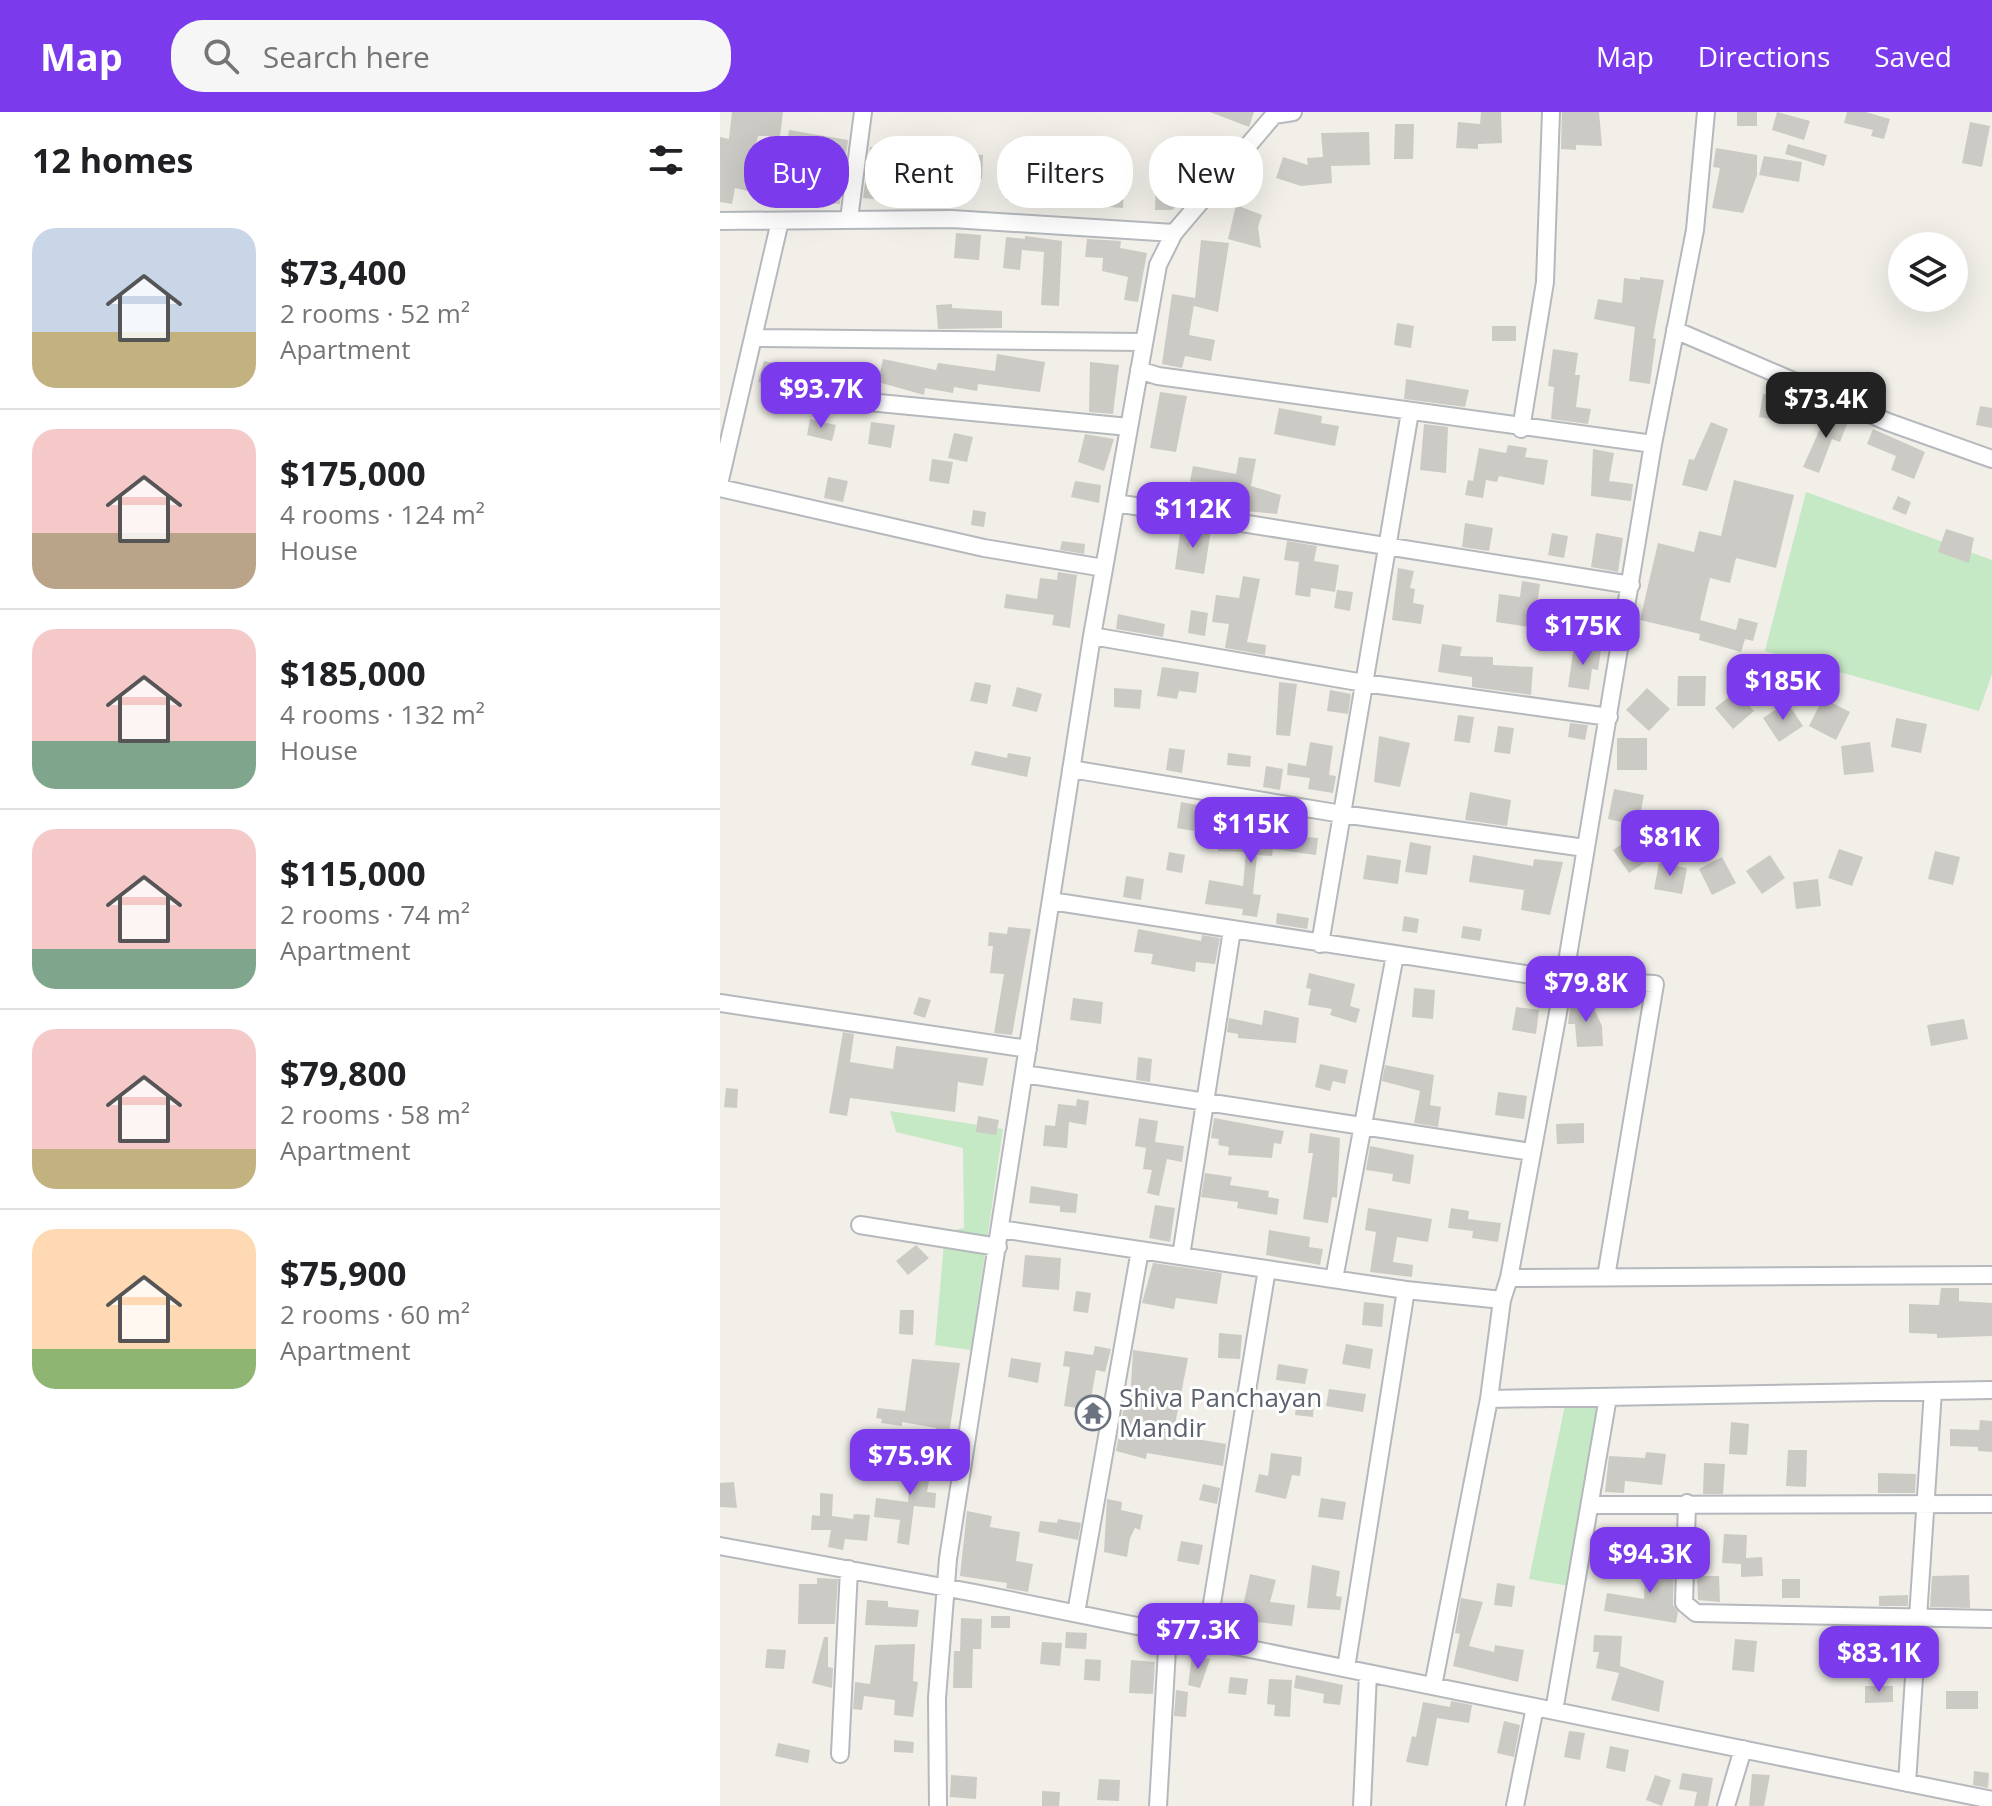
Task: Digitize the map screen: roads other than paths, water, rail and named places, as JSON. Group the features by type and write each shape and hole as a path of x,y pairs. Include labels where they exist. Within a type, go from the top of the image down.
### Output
{"street":[{"path":"849,219 863,112"},
{"path":"938,1806 937,1698 945,1587 1092,636 1158,265 1174,233 1274,113 1293,112"},
{"path":"1521,429 1545,282 1551,112"},
{"path":"1433,1686 1489,1399 1502,1300 1509,1278 1564,980 1653,444 1695,230 1706,112"},
{"path":"720,221 952,219 1174,233"},
{"path":"720,480 726,431 753,338 780,221"},
{"path":"1675,330 1888,422 1992,459"},
{"path":"753,338 1144,342"},
{"path":"1139,370 1158,376 1521,429 1653,444"},
{"path":"858,401 1129,427"},
{"path":"1320,944 1410,412"},
{"path":"720,488 984,548 1104,568"},
{"path":"1116,503 1386,549 1631,585"},
{"path":"1092,636 1364,683 1609,717"},
{"path":"1071,769 1342,814 1585,848"},
{"path":"1051,901 1564,980 1655,984 1606,1277"},
{"path":"1181,1256 1232,930"},
{"path":"1334,1279 1395,955"},
{"path":"720,1003 1028,1049"},
{"path":"1024,1074 1531,1152"},
{"path":"860,1225 998,1247"},
{"path":"1000,1229 1406,1290 1502,1300"},
{"path":"1076,1613 1140,1250"},
{"path":"1206,1640 1267,1269"},
{"path":"1509,1278 1992,1275"},
{"path":"1346,1668 1406,1290"},
{"path":"1489,1399 1992,1390"},
{"path":"1907,1783 1933,1391"},
{"path":"1554,1711 1608,1397"},
{"path":"1687,1503 1684,1603 1696,1613 1992,1619"},
{"path":"1591,1505 1992,1504"},
{"path":"720,1546 1076,1613 1992,1800"},
{"path":"840,1754 849,1569"},
{"path":"1158,1806 1168,1632"},
{"path":"1362,1806 1368,1673"},
{"path":"1515,1806 1535,1707"},
{"path":"1726,1806 1743,1749"}],"place":[{"name":"Shiva Panchayan Mandir","path":"1093,1413"}]}
